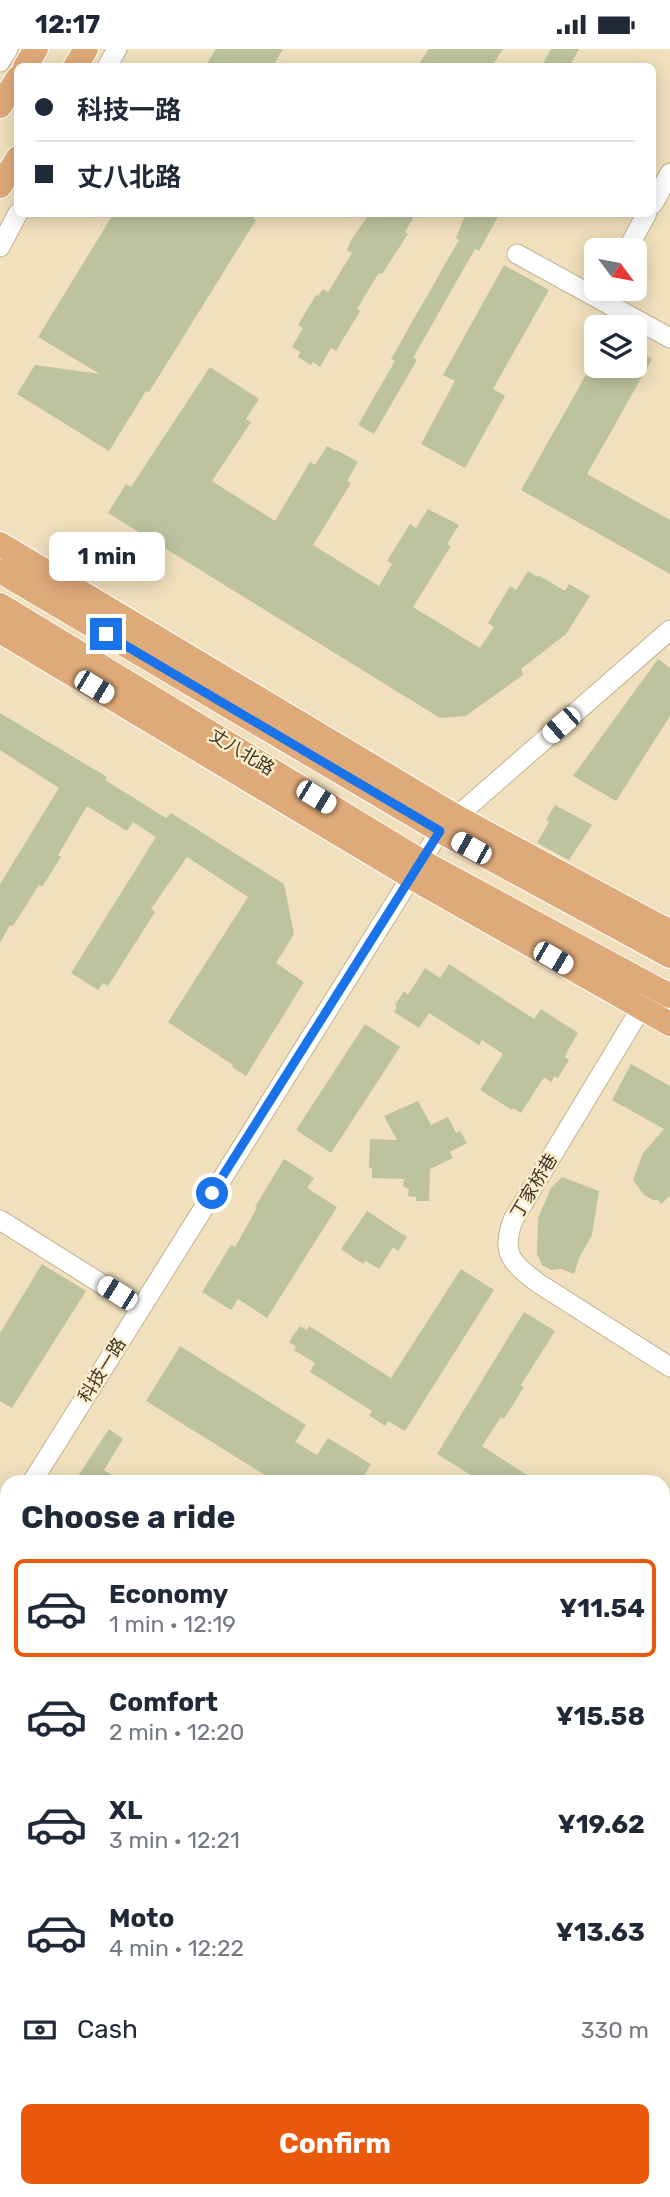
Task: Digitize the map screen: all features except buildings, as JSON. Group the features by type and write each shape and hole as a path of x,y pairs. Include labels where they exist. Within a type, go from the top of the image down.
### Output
{"main road":[{"path":"0,106 14,84"},
{"path":"0,186 14,164"},
{"path":"0,544 448,824 670,932"},
{"name":"丈八北路","path":"0,571 448,824 670,956"},
{"name":"丈八北路","path":"0,605 416,869 655,997 670,1024"},
{"path":"0,631 416,869"}],"street":[{"path":"0,62 8,49"},
{"path":"656,199 670,173"},
{"path":"0,247 16,217"},
{"path":"633,238 645,217"},
{"path":"517,254 584,286"},
{"path":"613,301 670,338"},
{"name":"科技一路","path":"36,1475 416,869 448,824 670,630"},
{"name":"丁家桥巷","path":"655,997 513,1220 506,1240 509,1253 520,1269 538,1283 670,1367"},
{"path":"0,1220 141,1308"}],"route":[{"path":"106,634 440,831 212,1193"}]}
